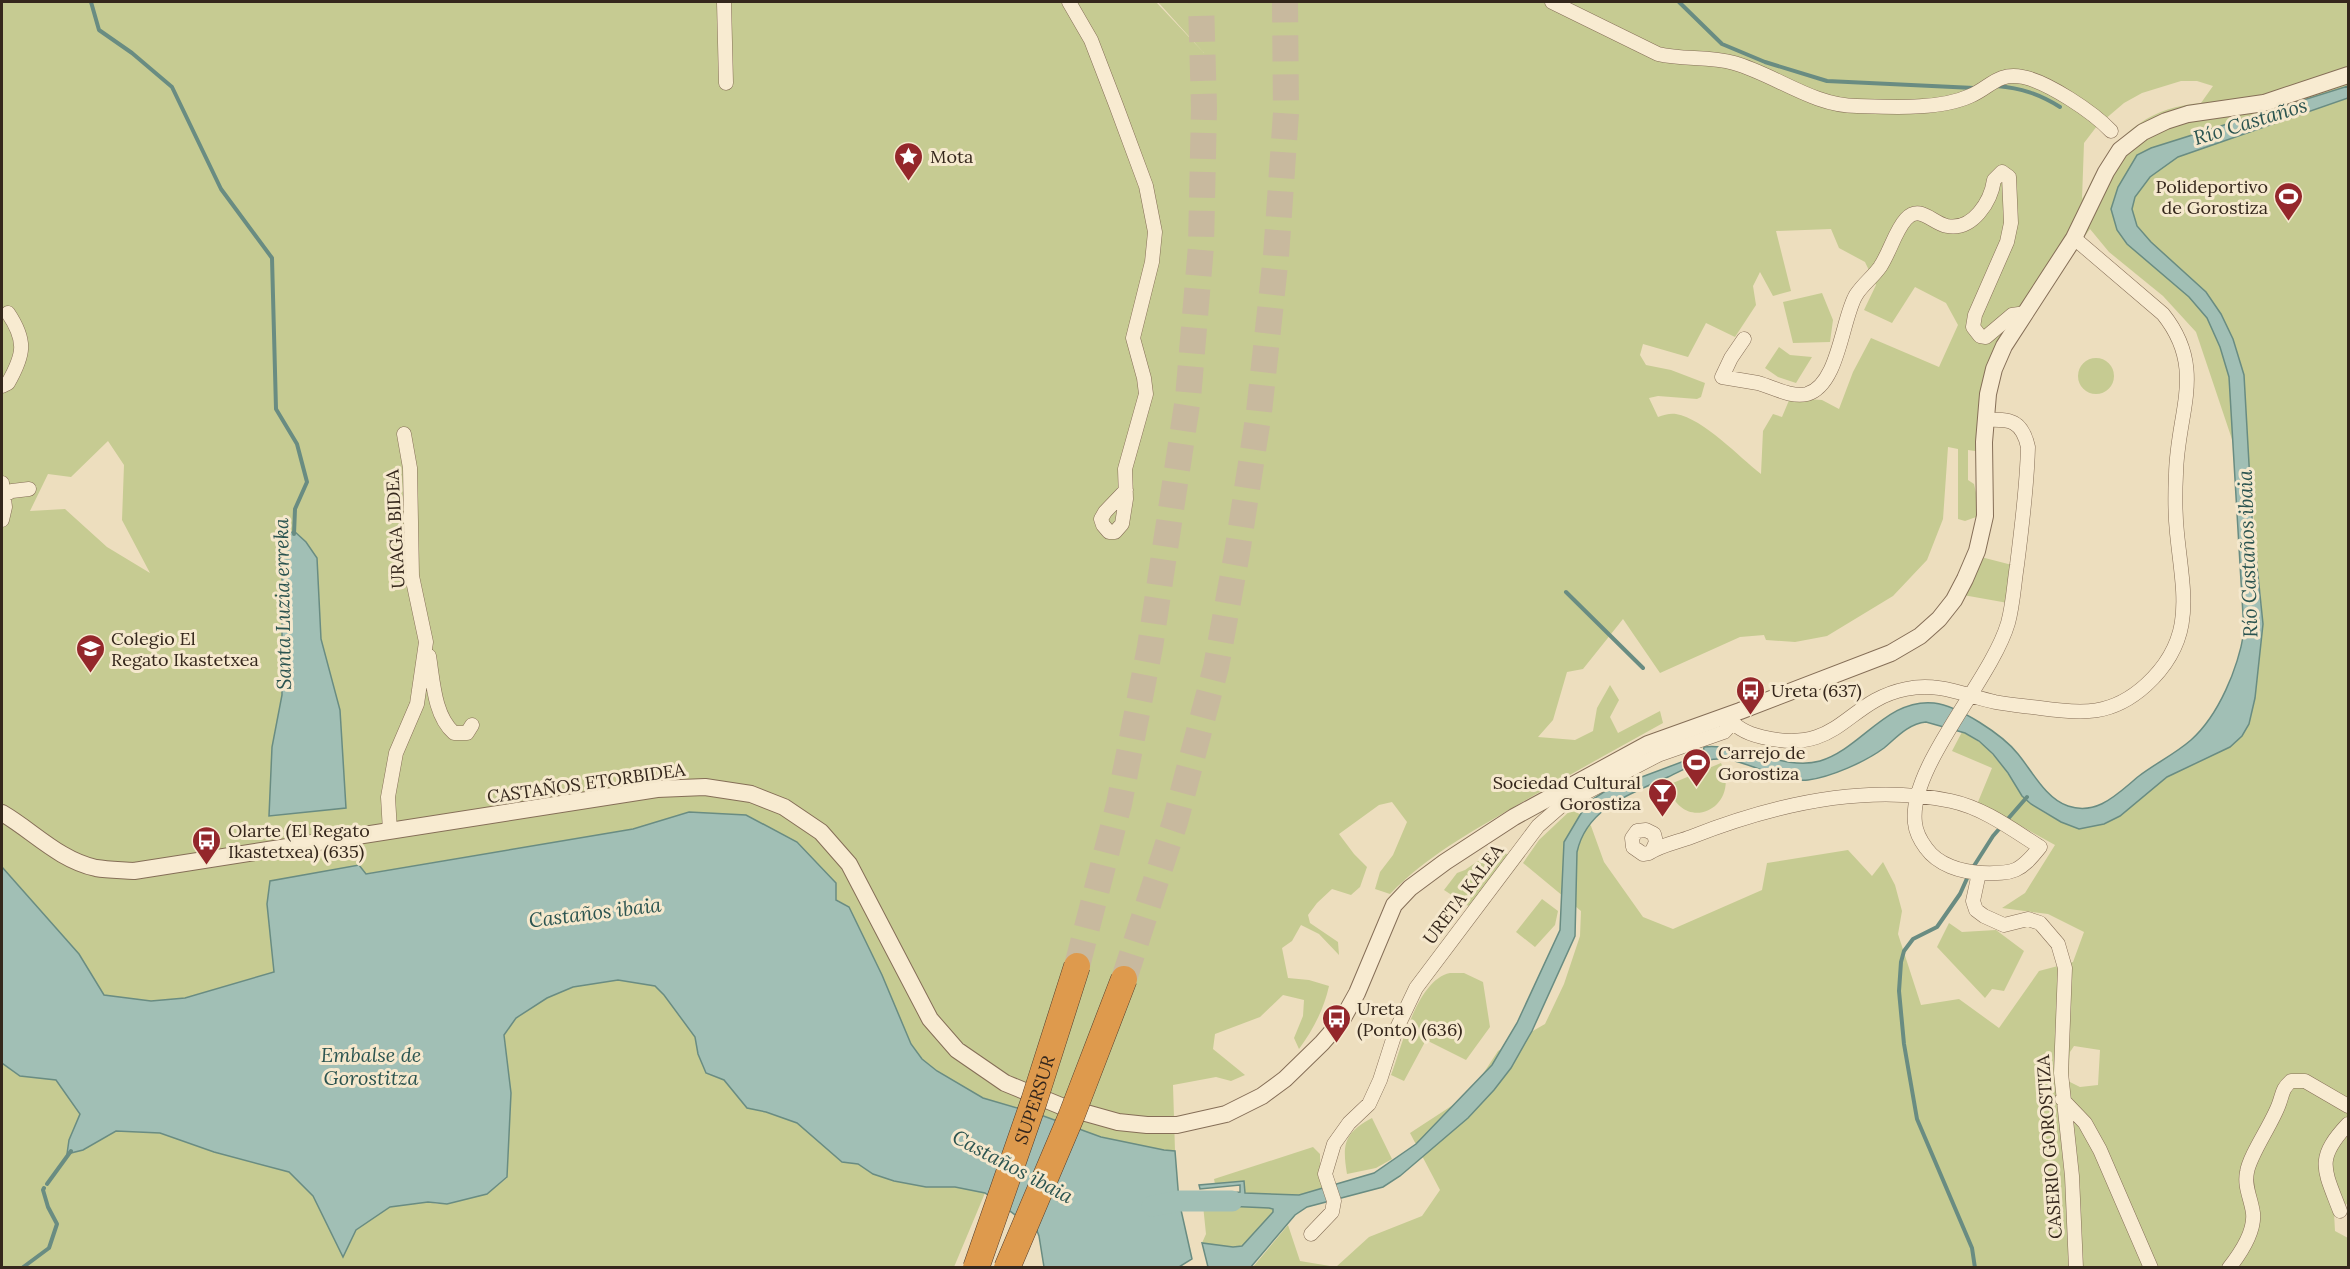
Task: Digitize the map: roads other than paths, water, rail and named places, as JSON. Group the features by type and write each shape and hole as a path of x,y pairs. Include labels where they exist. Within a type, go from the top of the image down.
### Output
{"highway":[{"name":"SUPERSUR","path":"976,1268 1034,1101 1077,966"},
{"name":"SUPERSUR","path":"1007,1268 1071,1117 1124,979"}],"street":[{"path":"724,2 726,83"},
{"path":"1069,2 1091,40 1116,105 1146,186 1155,232 1152,262 1133,338 1146,394 1125,469 1126,490"},
{"path":"1552,2 1658,54 1671,58 1708,59 1733,63 1768,74 1833,105 1942,104 1968,97 2004,76 2021,76 2033,80 2088,111 2111,131"},
{"path":"1652,851 1729,822 1786,807 1846,797 1918,796 1953,801 1981,812 2040,847 2026,864 2018,870 1979,873 1942,863 1931,855 1917,834 1915,821 1918,796 1934,757 2001,643 2008,621 2023,519 2028,457 2025,438 2016,423 2009,420 1986,420 1988,394 1994,369 2004,346 2074,238 2106,172 2120,150 2143,132 2188,114 2264,103 2349,75"},
{"path":"1744,339 1722,377 1760,384 1794,394 1806,394 1815,390 1823,381 1838,354 1856,296 1879,269 1894,243 1898,229 1907,218 1913,213 1921,213 1947,226 1959,225 1974,218 1992,194 1994,180 2002,172 2009,177 2011,223 2007,242 1975,315 1973,327 1980,336 1986,337 2012,315 2026,313"},
{"path":"1730,719 1759,736 1796,741 1815,739 1832,732 1874,700 1906,689 1927,686 1971,694 1995,702 2092,713 2114,706 2146,685 2159,671 2174,648 2184,622 2185,595 2176,531 2176,473 2188,382 2186,357 2174,327 2163,314 2074,238"},
{"path":"2,386 8,383 17,366 23,341 8,313"},
{"name":"URETA KALEA","path":"1177,1125 1226,1114 1262,1096 1285,1079 1322,1043 1342,1020 1354,1000 1394,905 1410,888 1445,862 1514,817 1648,744 1730,719 1891,653 1920,636 1939,619 1954,600 1977,551 1985,516 1986,420"},
{"name":"URAGA BIDEA","path":"390,831 388,797 396,753 417,704 426,642 412,576 410,468 404,434"},
{"path":"2,519 5,507 3,489 12,491 29,489"},
{"path":"426,642 436,699 442,717 454,733 467,733 472,725"},
{"name":"URETA KALEA","path":"1311,1234 1327,1219 1335,1201 1325,1174 1334,1144 1349,1123 1369,1104 1380,1080 1396,1030 1416,988 1538,826 1562,805 1658,754 1724,732 1730,719"},
{"name":"CASTAÑOS ETORBIDEA","path":"2,813 75,861 96,868 134,871 657,789 705,787 734,790 770,801 810,823 836,846 849,864 930,1019 949,1043 971,1062 1005,1083 1061,1106 1118,1122 1177,1125"},
{"name":"CASERIO GOROSTIZA","path":"1979,873 1972,901 1976,910 2004,925 2028,919 2040,923 2058,944 2065,968 2061,1073 2072,1176 2076,1268"},
{"path":"2229,1268 2237,1258 2250,1230 2253,1214 2246,1190 2247,1170 2279,1103 2282,1088 2291,1081 2305,1081 2349,1106"},
{"path":"2062,1099 2085,1123 2100,1150 2151,1268"},
{"path":"2340,1211 2324,1163 2330,1144 2349,1124"}],"water":[{"name":"Río Castaños","path":"2348,86 2348,98 2178,157 2150,177 2135,197 2132,209 2137,226 2151,242 2206,292 2221,314 2233,339 2244,375 2252,517 2263,624 2255,698 2249,724 2242,736 2230,747 2167,777 2120,816 2104,824 2079,829 2061,822 2031,804 2022,796 1993,754 1979,741 1965,733 1926,722 1908,728 1884,748 1848,768 1817,778 1798,780 1787,778 1730,760 1714,759 1693,765 1626,796 1600,813 1582,837 1577,852 1575,936 1532,1031 1511,1068 1494,1090 1468,1118 1400,1176 1383,1187 1307,1207 1295,1215 1250,1268 1208,1267 1202,1243 1242,1246 1273,1212 1273,1209 1203,1205 1202,1196 1240,1192 1240,1185 1200,1189 1199,1185 1244,1181 1245,1193 1299,1195 1374,1173 1416,1144 1492,1065 1517,1023 1560,930 1564,842 1590,801 1607,790 1703,754 1704,747 1733,749 1792,762 1820,761 1835,755 1902,708 1934,703 1968,715 2002,738 2018,754 2046,791 2060,802 2068,806 2089,808 2115,796 2145,771 2185,745 2201,730 2226,690 2237,661 2244,632 2229,377 2220,347 2207,318 2189,297 2127,244 2117,230 2111,209 2118,187 2137,155 2151,148"},
{"path":"294,531 306,542 317,558 321,639 340,710 346,808 269,816 272,747 282,695 282,548 284,536"},
{"name":"Embalse de Gorostitza","path":"689,812 746,815 797,842 836,883 836,900 849,907 882,975 911,1044 922,1059 937,1071 983,1098 1038,1114 1101,1137 1175,1151 1179,1201 1192,1259 1179,1267 1044,1267 1039,1236 1032,1218 1018,1217 985,1193 955,1187 926,1187 873,1174 858,1164 842,1162 797,1123 747,1108 724,1080 706,1073 698,1054 695,1037 655,986 618,980 573,987 547,998 516,1018 504,1035 511,1093 507,1177 487,1194 447,1204 428,1202 390,1207 356,1230 343,1257 313,1196 289,1172 214,1152 160,1133 116,1131 83,1150 67,1154 69,1140 80,1114 56,1080 20,1076 2,1063 2,867 79,954 104,995 151,1001 185,998 274,972 267,904 270,881 359,865 366,874 633,829"}],"waterway":[{"name":"Santa Luzia erreka","path":"91,2 99,30 132,53 172,87 221,189 272,258 276,409 297,444 307,482 295,509 294,534"},
{"path":"1679,2 1722,44 1765,62 1827,81 1974,88"},
{"path":"1997,86 2030,92 2060,107"},
{"path":"1566,592 1643,668"},
{"path":"1972,869 1993,836 2027,797"},
{"path":"1969,874 1960,894 1937,927 1913,939 1904,951 1899,991 1904,1044 1917,1119 1972,1248 1975,1268"},
{"path":"47,1184 71,1151"},
{"path":"22,1268 49,1248 57,1224 48,1207 44,1188"},
{"name":"Río Castaños ibaia","path":"1152,1206 1179,1201 1232,1201"}],"tunnel":[{"path":"1077,966 1119,804 1150,647 1188,398 1201,246 1204,108 1201,2"},
{"path":"1124,979 1175,822 1216,667 1237,553 1259,412 1276,256 1286,113 1285,2"}],"place":[{"name":"Mota","path":"909,182"},
{"name":"Polideportivo de Gorostiza","path":"2289,222"},
{"name":"Colegio El Regato Ikastetxea","path":"90,674"},
{"name":"Ureta (637)","path":"1750,716"},
{"name":"Carrejo de Gorostiza","path":"1697,788"},
{"name":"Sociedad Cultural Gorostiza","path":"1662,818"},
{"name":"Olarte (El Regato Ikastetxea) (635)","path":"207,866"},
{"name":"Ureta (Ponto) (636)","path":"1336,1044"}],"water label":[{"name":"Castaños ibaia","path":"595,912"},
{"name":"Castaños ibaia","path":"1013,1166"}]}
